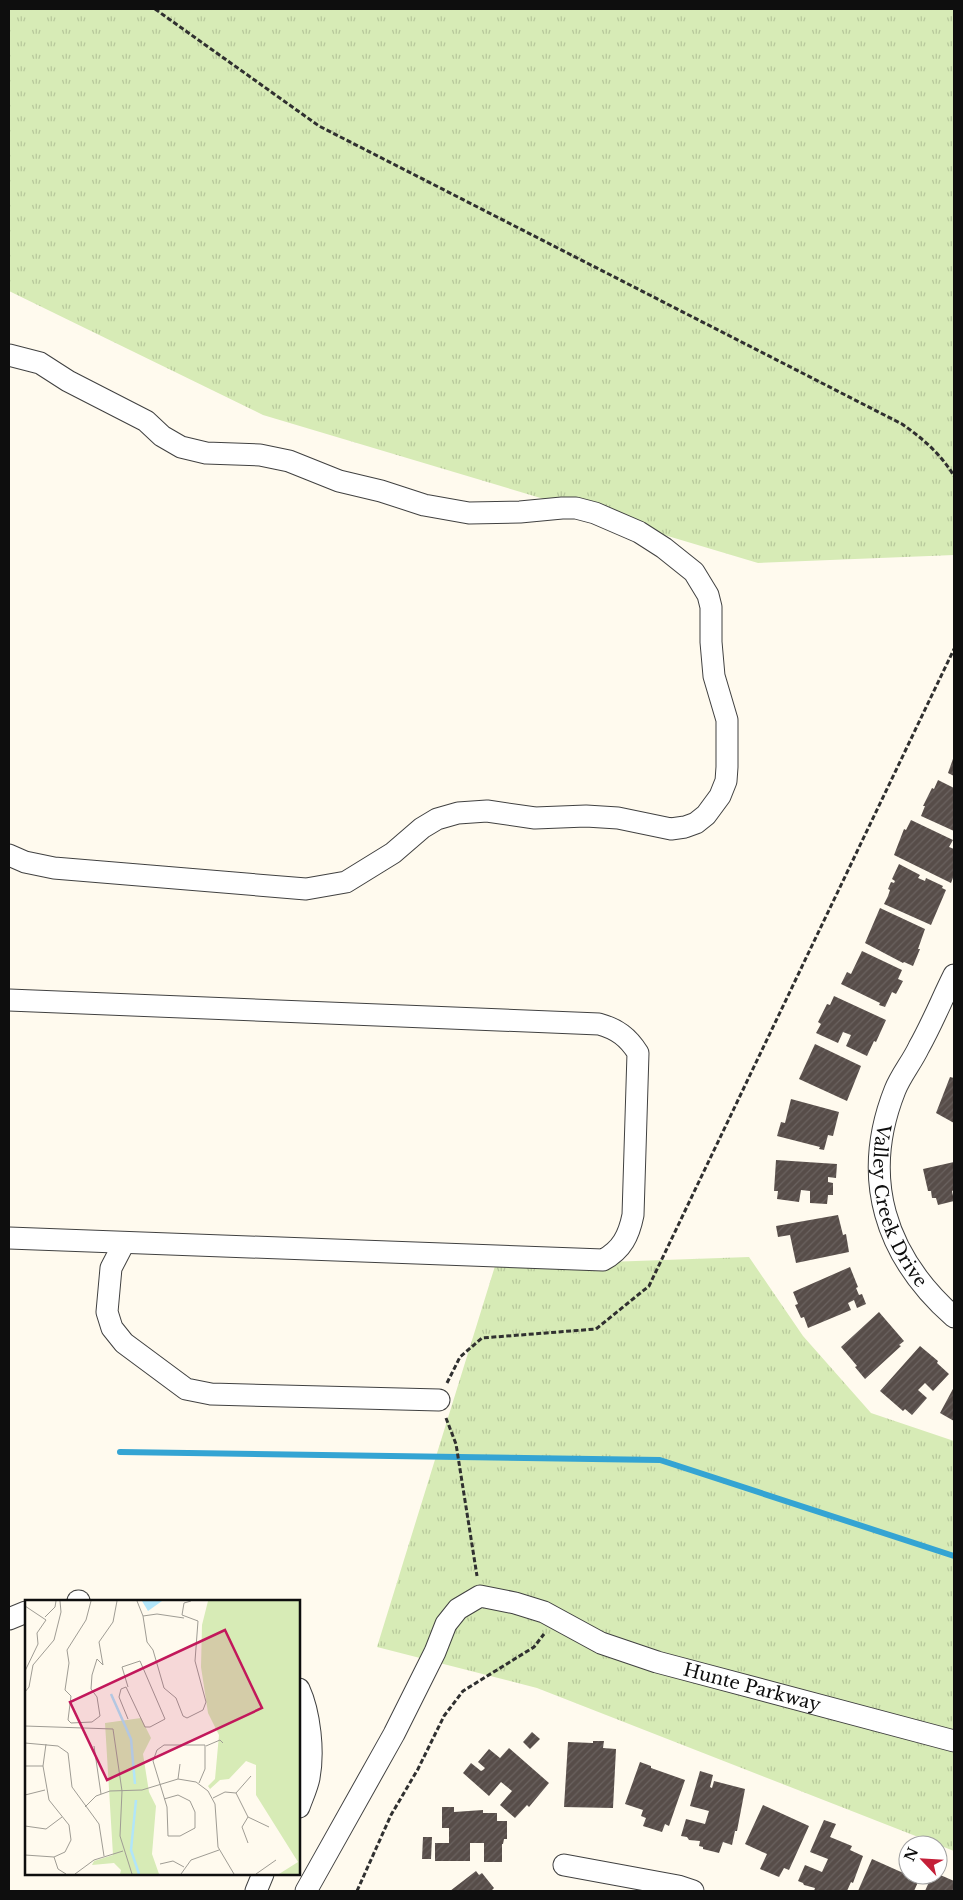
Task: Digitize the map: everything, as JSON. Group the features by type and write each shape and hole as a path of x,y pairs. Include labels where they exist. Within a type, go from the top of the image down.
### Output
{"street":[{"path":"9,354 40,363 68,381 146,421 162,436 181,447 206,453 260,455 289,461 339,481 381,491 424,505 460,512 520,512 576,508 595,513 639,532 664,548 694,572 708,595 711,606 711,642 714,676 726,720 727,768 726,782 720,796 706,815 696,823 685,828 672,829 618,818 586,816 535,818 486,811 458,813 437,819 393,853 346,882 306,889 54,868 25,862 9,855"},
{"name":"Valley Creek Drive","path":"954,975 918,1049 894,1091 878,1155 884,1212 899,1251 930,1294 954,1317"},
{"path":"9,1000 599,1024 614,1028 631,1042 638,1053 633,1215 630,1232 622,1245 615,1254 604,1260 9,1238"},
{"path":"124,1243 111,1268 107,1312 112,1328 124,1343 186,1388 211,1394 439,1400"},
{"path":"306,1891 394,1734 435,1652 446,1624 458,1609 480,1596"},
{"name":"Hunte Parkway","path":"480,1596 516,1603 544,1612 601,1643 657,1662 954,1741"},
{"path":"9,1619 25,1612"},
{"path":"300,1692 311,1738 309,1777 300,1804"},
{"path":"564,1865 678,1886 693,1891"},
{"path":"256,1891 263,1875"}],"path":[{"path":"155,9 319,126 902,424 935,451 954,476"},
{"path":"480,1596 456,1444 439,1400 460,1357 482,1338 596,1329 649,1286 954,649"},
{"path":"357,1891 391,1815 418,1769 444,1716 464,1692 534,1647 555,1619"}],"green space":[{"path":"9,9 954,9 954,555 758,563 263,415 9,291"},
{"path":"749,1257 803,1336 871,1413 954,1441 954,1851 948,1849 948,1835 913,1835 537,1688 377,1647 495,1266"}],"building":[{"path":"954,756 954,776 948,773"},
{"path":"938,780 954,788 954,831 921,816 925,806 923,806"},
{"path":"911,820 953,840 949,847 954,849 954,875 951,883 894,855 904,829 906,830"},
{"path":"899,864 920,875 918,878 925,881 926,878 943,886 942,888 946,890 931,925 884,904 891,882 894,883 895,881 892,879"},
{"path":"880,908 925,929 913,966 903,963 865,943"},
{"path":"862,951 902,970 898,979 903,981 896,994 892,992 885,1007 841,984 847,972 851,974"},
{"path":"834,996 886,1020 867,1056 846,1046 851,1035 843,1032 838,1043 816,1033 821,1024 818,1022 827,1004 830,1005"},
{"path":"815,1044 861,1066 847,1101 799,1079"},
{"path":"950,1077 954,1078 954,1123 936,1113"},
{"path":"791,1099 839,1112 833,1136 828,1135 824,1150 819,1149 820,1147 777,1136 781,1122 785,1123"},
{"path":"776,1160 837,1164 836,1178 828,1177 828,1182 833,1183 833,1195 828,1195 827,1204 810,1203 810,1191 801,1190 799,1202 777,1199 778,1191 774,1191"},
{"path":"954,1162 954,1190 952,1191 954,1201 938,1205 936,1198 932,1198 931,1191 928,1191 923,1169"},
{"path":"838,1215 843,1235 846,1234 849,1252 796,1263 790,1235 778,1237 776,1226"},
{"path":"850,1267 859,1295 862,1294 866,1304 857,1308 854,1300 848,1303 851,1310 808,1328 804,1317 801,1318 795,1305 798,1304 793,1292"},
{"path":"879,1312 904,1341 865,1379 841,1347"},
{"path":"920,1346 938,1361 937,1363 949,1374 933,1391 925,1383 918,1390 927,1398 912,1415 905,1409 903,1411 880,1391"},
{"path":"954,1387 954,1421 940,1413"},
{"path":"532,1732 540,1739 530,1749 523,1742"},
{"path":"593,1741 604,1741 603,1748 616,1749 613,1808 564,1807 568,1742 593,1743"},
{"path":"509,1748 549,1783 529,1807 527,1805 515,1818 500,1805 512,1791 501,1782 489,1796 463,1773 471,1763 481,1771 483,1770 485,1768 478,1762 489,1749 500,1758"},
{"path":"640,1762 685,1780 669,1826 665,1824 662,1832 643,1826 646,1818 641,1816 643,1810 625,1804"},
{"path":"700,1771 713,1775 710,1787 712,1788 714,1781 745,1789 737,1831 735,1831 732,1845 723,1842 719,1853 703,1849 703,1847 699,1846 700,1841 689,1840 687,1837 681,1836 686,1819 705,1824 709,1811 690,1806"},
{"path":"763,1805 809,1826 789,1870 784,1868 779,1877 760,1869 767,1854 745,1844"},
{"path":"442,1807 454,1807 454,1812 483,1810 483,1813 497,1813 497,1821 507,1821 507,1839 504,1839 502,1844 502,1862 484,1862 484,1843 470,1843 470,1861 435,1861 435,1843 449,1843 449,1828 442,1828"},
{"path":"824,1820 836,1824 830,1837 852,1846 850,1850 863,1856 853,1883 851,1882 847,1891 814,1891 815,1888 798,1881 805,1865 822,1872 828,1859 810,1852"},
{"path":"423,1837 432,1837 431,1859 422,1859"},
{"path":"872,1859 898,1871 898,1885 917,1885 914,1891 858,1891"},
{"path":"476,1871 479,1875 482,1873 494,1888 491,1891 450,1891"},
{"path":"948,1878 954,1881 954,1891 925,1891 928,1885 948,1885"}],"waterway":[{"path":"120,1452 660,1460 954,1556"}]}
